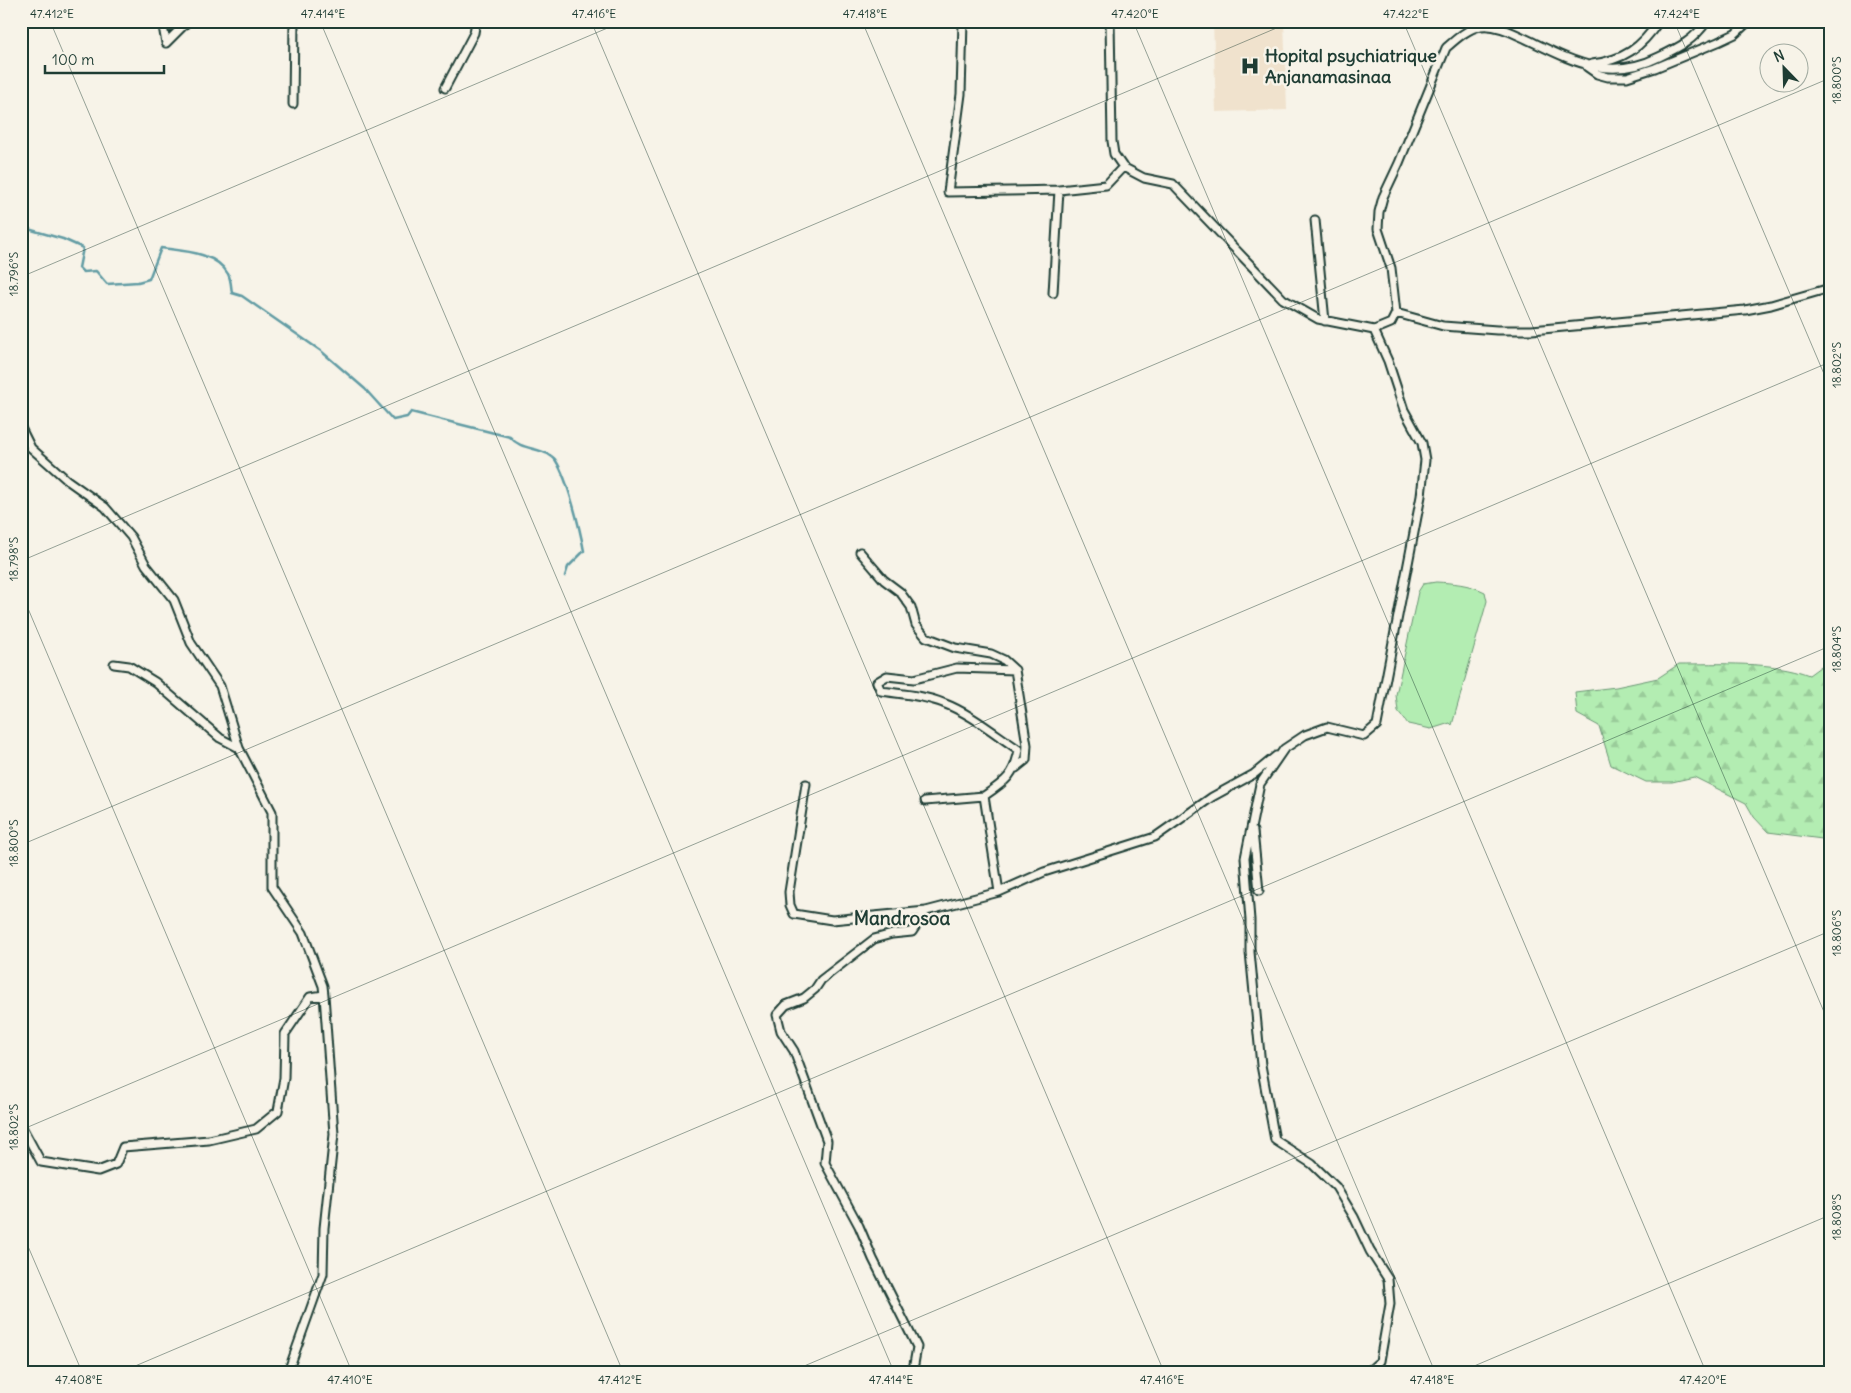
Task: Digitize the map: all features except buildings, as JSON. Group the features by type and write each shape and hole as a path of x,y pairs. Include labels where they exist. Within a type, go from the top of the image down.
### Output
{"street":[{"path":"162,21 166,43 188,21"},
{"path":"293,104 294,21"},
{"path":"445,88 474,33 476,21"},
{"path":"963,21 962,94 948,192 1059,190 1106,185 1124,167"},
{"path":"1110,21 1114,154 1124,167 1144,178 1173,184 1283,299 1318,319 1374,330 1391,323 1396,313 1391,268 1378,229 1382,196 1399,162 1446,48 1461,35 1481,26 1498,28 1584,65 1597,74 1627,76 1655,68 1718,42 1735,34 1749,21"},
{"path":"1584,65 1609,62 1629,53 1640,45 1659,21"},
{"path":"1584,65 1606,69 1625,68 1652,61 1680,47 1698,35 1707,21"},
{"path":"1053,293 1059,190"},
{"path":"1315,220 1325,320"},
{"path":"1396,313 1443,326 1497,330 1532,330 1745,310 1771,306 1830,288"},
{"path":"806,784 789,892 790,905 794,914 832,920 926,911 1000,892 1044,872 1155,837 1212,797 1254,774 1284,749 1305,735 1326,726 1364,736 1377,725 1421,496 1425,460 1422,443 1404,410 1388,361 1374,330"},
{"path":"21,428 31,448 67,480 105,507 131,537 146,566 174,600 191,643 220,686 239,748 272,812 272,887 303,933 323,986 334,1134 324,1228 323,1274 288,1372"},
{"path":"860,552 884,580 900,592 911,607 916,624 926,637 955,648 991,654 1004,660 1015,670 1027,745 1026,760 1002,784 984,796 925,801"},
{"path":"114,664 128,666 155,682 220,738 239,748"},
{"path":"1015,670 957,668 914,678 887,676 877,682 881,691 943,702 977,722 1019,750 1016,768"},
{"path":"1284,749 1260,784 1245,858 1250,952 1261,1065 1275,1140 1312,1164 1336,1188 1354,1216 1370,1251 1388,1279 1390,1304 1380,1361 1368,1372"},
{"path":"984,796 1000,892"},
{"path":"1253,823 1260,891"},
{"path":"913,1370 917,1347 873,1259 859,1226 825,1163 827,1141 794,1050 781,1031 777,1015 786,1005 804,998 815,989 821,980 874,939 892,934 912,932 926,911"},
{"path":"21,1124 41,1162 98,1171 116,1164 122,1147 209,1140 256,1128 278,1111 284,1078 285,1034 310,997 324,996"}],"shaded area":[{"name":"Hopital psychiatrique Anjanamasinaa","path":"1213,21 1284,21 1287,110 1216,112"}],"green space":[{"path":"1436,582 1461,584 1479,589 1485,592 1487,601 1452,725 1450,723 1431,729 1408,724 1398,711 1396,695 1418,592 1423,584"},
{"path":"1679,664 1763,665 1809,675 1824,664 1830,665 1830,840 1768,832 1754,817 1746,803 1694,777 1672,782 1646,782 1611,765 1599,726 1577,714 1575,692 1616,687 1658,678"}],"waterway":[{"path":"21,227 63,239 83,248 79,268 83,272 96,271 107,284 138,282 149,279 161,248 207,257 216,261 228,274 232,293 242,296 321,351 365,389 393,420 407,417 411,412 510,437 518,444 550,456 555,460 565,480 577,518 584,551 568,567 565,576"}],"place":[{"name":"Hopital psychiatrique Anjanamasinaa","path":"1250,66"}],"district":[{"name":"Mandrosoa","path":"902,918"}]}
